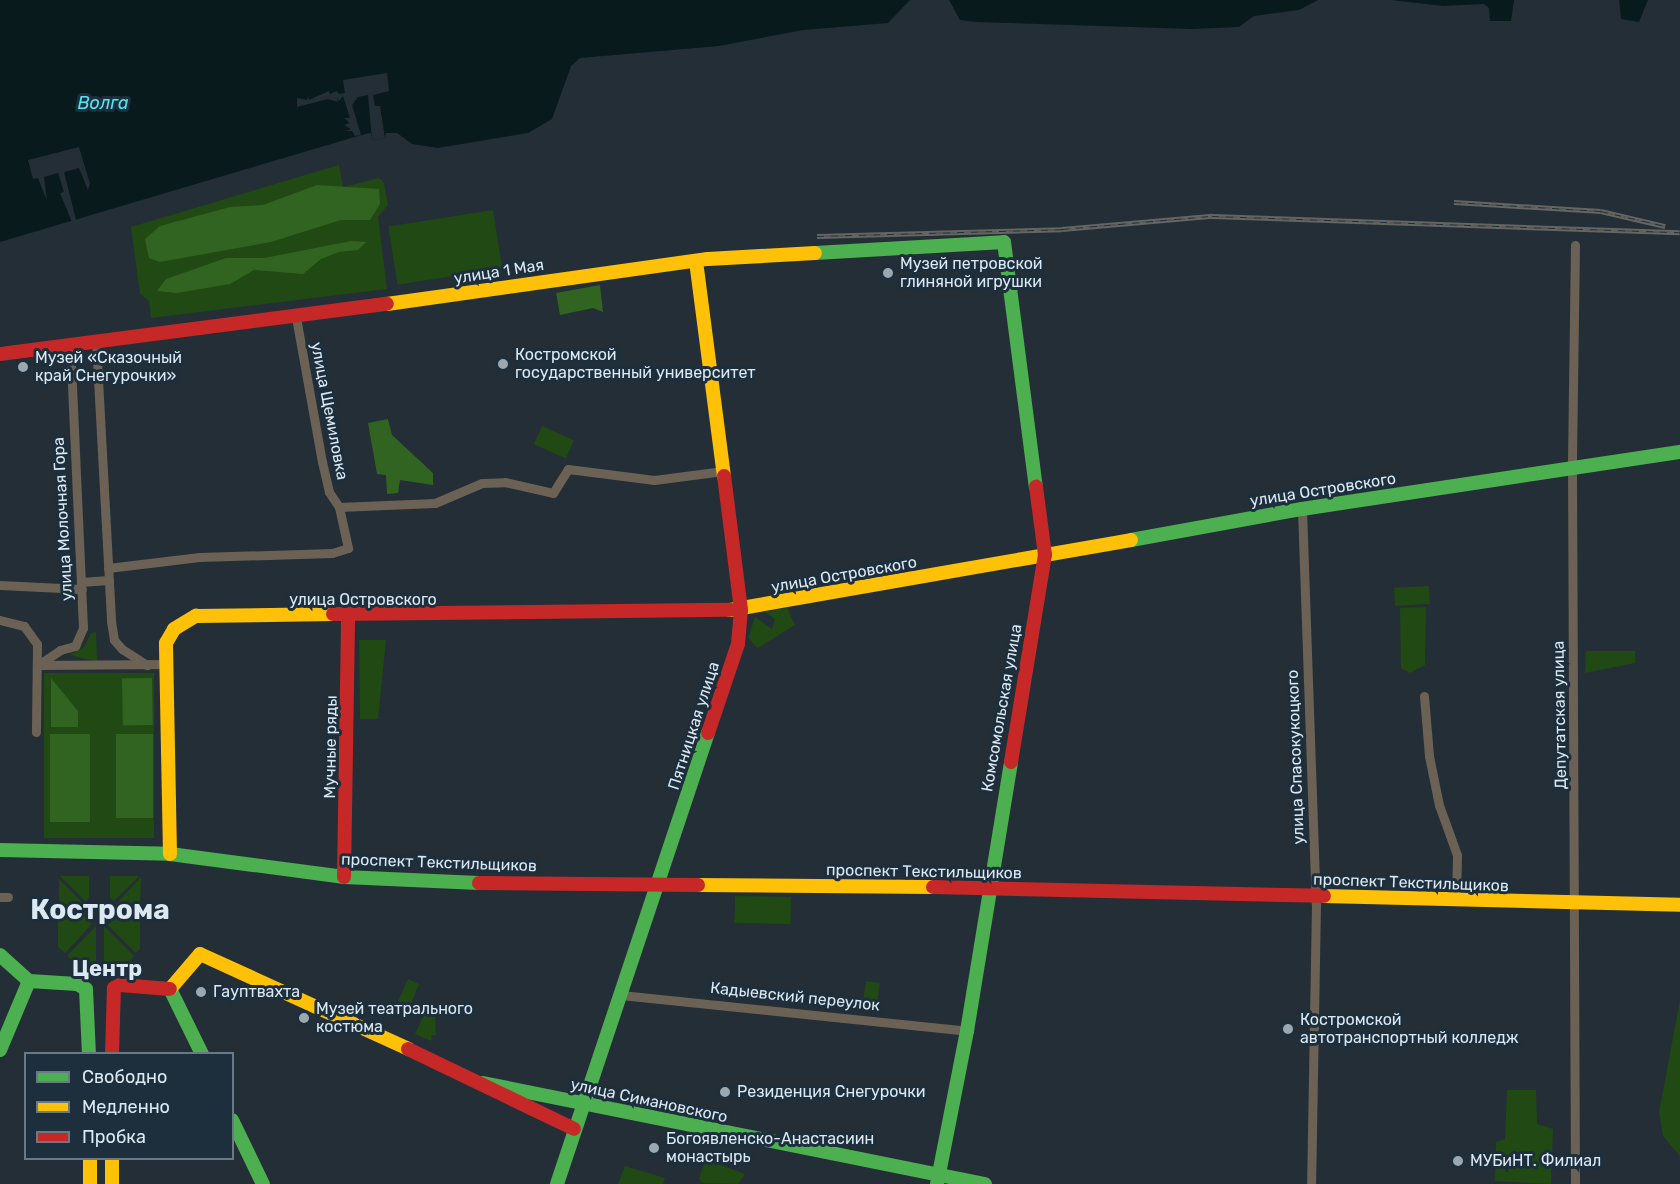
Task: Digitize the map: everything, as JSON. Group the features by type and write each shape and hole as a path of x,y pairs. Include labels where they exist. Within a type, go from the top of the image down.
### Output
{"street":[{"name":"улица 1 Мая","path":"0,354 297,317 696,261 882,246 1004,242"},
{"name":"Комсомольская улица","path":"938,1182 967,1031 988,888 1045,555 1004,242"},
{"name":"Депутатская улица","path":"1575,245 1572,467 1576,904 1575,1184"},
{"name":"Пятницкая улица","path":"557,1184 738,644 741,610 696,261"},
{"name":"улица Щемиловка","path":"108,568 199,557 332,553 348,548 339,507 329,492 322,462 297,317"},
{"path":"96,342 114,640 147,665"},
{"name":"улица Молочная Гора","path":"38,665 60,650 75,646 81,638 81,585 70,345"},
{"name":"улица Островского","path":"165,664 165,643 174,629 196,616 741,610 1302,509 1680,452"},
{"path":"339,507 435,503 482,483 506,482 553,493 568,469 654,480 723,471"},
{"name":"улица Спасокукоцкого","path":"1302,509 1315,896 1311,1184"},
{"path":"0,585 81,585 109,580"},
{"name":"Мучные ряды","path":"344,877 348,616"},
{"path":"0,620 24,626 36,644 38,665 36,732"},
{"path":"38,665 165,664 170,854"},
{"path":"1424,696 1429,756 1439,805 1456,855 1456,901"},
{"name":"проспект Текстильщиков","path":"0,850 170,854 344,877 659,885 988,888 1680,905"},
{"name":"улица Симановского","path":"170,989 200,954 483,1083 574,1128"},
{"path":"1,955 28,981 77,984 86,989 89,1052"},
{"path":"0,1050 28,981"},
{"path":"112,1052 114,988 120,985 170,989 202,1052"},
{"name":"Кадыевский переулок","path":"621,995 967,1031"},
{"name":"улица Симановского","path":"483,1083 938,1182 985,1184"},
{"path":"234,1124 262,1184"},
{"path":"90,1160 90,1184"},
{"path":"112,1160 112,1184"}],"green space":[{"path":"339,165 343,187 379,178 384,183 388,205 378,217 387,289 151,318 149,301 140,294 131,227"},
{"path":"317,185 379,189 380,204 370,220 341,220 271,242 160,262 149,258 145,239 160,226 230,207 263,205"},
{"path":"493,210 502,268 398,285 388,227"},
{"path":"351,241 366,242 358,250 339,252 321,259 303,274 254,270 230,284 177,293 157,291 166,279 226,258 264,258"},
{"path":"600,285 603,312 593,308 560,315 556,293"},
{"path":"388,419 392,435 433,473 433,485 400,480 398,493 387,494 386,475 377,474 368,423"},
{"path":"542,426 574,440 566,459 534,444"},
{"path":"1429,586 1430,604 1395,606 1394,588"},
{"path":"1426,607 1425,665 1410,673 1401,668 1400,608"},
{"path":"787,608 795,625 758,648 748,638 755,617 772,629 775,619 765,612"},
{"path":"96,632 97,662 70,655 84,647 91,633"},
{"path":"359,640 386,640 378,719 360,719"},
{"path":"1586,651 1635,651 1635,663 1585,673"},
{"path":"44,673 154,673 154,838 44,838"},
{"path":"51,678 78,711 78,727 51,727"},
{"path":"152,678 153,725 123,726 122,679"},
{"path":"50,734 90,734 90,822 50,822"},
{"path":"116,734 153,734 153,818 116,818"},
{"path":"60,876 89,876 89,897 86,902"},
{"path":"110,876 139,876 114,901 110,898"},
{"path":"141,877 140,909 117,908 116,904"},
{"path":"59,879 85,905 84,908 59,907"},
{"path":"735,896 791,897 791,924 735,923"},
{"path":"58,915 85,916 92,924 65,953 58,947"},
{"path":"115,917 140,917 140,949 136,953 108,925"},
{"path":"96,926 96,962 73,961 67,956"},
{"path":"104,926 134,956 128,963 104,962"},
{"path":"408,979 419,984 407,1014 402,1016 395,1008"},
{"path":"866,981 880,983 876,1009 862,1007"},
{"path":"1680,1000 1680,1156 1663,1136 1659,1112"},
{"path":"429,1004 435,1007 436,1036 432,1035 431,1041 415,1034"},
{"path":"1507,1090 1536,1090 1537,1124 1553,1129 1551,1184 1495,1181 1496,1142 1505,1139"},
{"path":"705,1159 745,1174 738,1184 702,1183 699,1179"},
{"path":"625,1166 665,1178 663,1184 618,1184"}],"water":[{"name":"Волга","path":"0,0 910,0 888,23 803,30 719,46 580,58 571,66 552,119 528,133 438,148 412,144 397,133 386,133 385,138 372,140 371,133 365,134 0,242"},
{"path":"949,0 1318,0 1299,10 1254,16 1239,27 1192,29 976,22 960,20"},
{"path":"1391,0 1514,0 1511,21 1490,21 1489,8 1484,4 1443,6"},
{"path":"1619,0 1648,0 1639,22 1621,19"}],"pier":[{"path":"387,73 389,91 373,95 375,106 380,106 385,138 372,140 368,95 358,97 352,105 361,135 355,136 352,131 346,131 351,129 344,125 350,123 344,118 350,118 343,96 339,101 337,97 338,102 328,99 297,107 297,98 307,100 308,96 309,100 329,91 330,94 337,91 339,94 345,93 343,80"},
{"path":"79,147 90,184 88,190 79,168 64,172 76,220 72,222 60,193 64,192 58,173 44,177 47,201 38,178 33,179 28,160"}],"railway":[{"path":"1454,202 1601,211 1665,226"},
{"path":"817,236 1062,229 1212,216 1680,232"}],"traffic: fast":[{"path":"815,253 1004,242 1036,487"},
{"path":"1131,540 1302,509 1680,452"},
{"path":"557,1184 708,733"},
{"path":"937,1184 967,1031 1011,762"},
{"path":"0,850 170,854 344,877 479,883"},
{"path":"0,955 29,981 77,984 86,989 89,1052"},
{"path":"0,1050 29,981"},
{"path":"170,989 201,1052"},
{"path":"483,1083 985,1184"},
{"path":"234,1124 263,1184"}],"traffic: slow":[{"path":"387,304 708,259 815,253"},
{"path":"696,261 724,476"},
{"path":"730,610 1131,540"},
{"path":"170,854 166,643 174,629 196,616 333,614"},
{"path":"698,885 933,887"},
{"path":"1324,896 1680,905"},
{"path":"170,989 200,954 408,1049"},
{"path":"90,1160 90,1184"},
{"path":"112,1160 112,1184"}],"traffic: jam":[{"path":"0,354 387,304"},
{"path":"708,733 738,644 741,610 724,476"},
{"path":"1011,762 1045,555 1036,487"},
{"path":"333,614 730,610"},
{"path":"344,877 348,617"},
{"path":"479,883 698,885"},
{"path":"933,887 1324,896"},
{"path":"112,1052 114,988 120,985 170,989"},
{"path":"408,1049 574,1129"}],"place":[{"name":"Музей петровской глиняной игрушки","path":"888,273"},
{"name":"Костромской государственный университет","path":"503,364"},
{"name":"Музей «Сказочный край Снегурочки»","path":"23,367"},
{"name":"Гауптвахта","path":"201,992"},
{"name":"Музей театрального костюма","path":"304,1018"},
{"name":"Костромской автотранспортный колледж","path":"1288,1029"},
{"name":"Резиденция Снегурочки","path":"725,1092"},
{"name":"Богоявленско-Анастасиин монастырь","path":"654,1148"},
{"name":"МУБиНТ. Филиал","path":"1458,1161"}],"district":[{"name":"Кострома","path":"100,910"},
{"name":"Центр","path":"107,969"}]}
